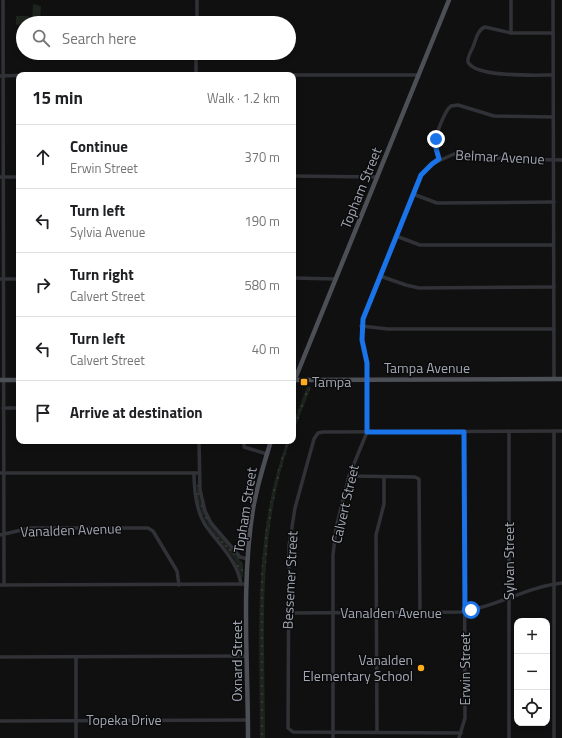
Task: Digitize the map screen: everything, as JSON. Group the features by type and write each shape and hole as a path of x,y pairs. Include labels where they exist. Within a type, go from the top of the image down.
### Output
{"main road":[{"name":"Topham Street","path":"296,376 449,0"},
{"name":"Tampa Avenue","path":"296,381 562,379"},
{"path":"2,380 16,380"},
{"name":"Topham Street","path":"247,584 254,503 270,444"},
{"name":"Oxnard Street","path":"247,584 248,738"}],"street":[{"path":"3,0 1,279 3,408 2,585 247,584"},
{"path":"197,0 197,16"},
{"path":"511,0 511,33"},
{"path":"553,0 554,379"},
{"path":"553,75 502,74 485,71 470,64 468,59 482,28 489,27 511,33 554,33"},
{"path":"196,60 196,72"},
{"path":"2,75 16,75"},
{"path":"296,75 419,75"},
{"path":"439,159 436,148 436,139 447,110 451,106 458,105 474,111 499,116 553,118"},
{"name":"Belmar Avenue","path":"439,159 450,155 463,154 501,159 562,160"},
{"name":"Calvert Street","path":"333,738 332,613 336,528 349,476 367,432 367,360 362,340 361,326 421,175 439,159"},
{"path":"2,177 16,176"},
{"path":"296,176 377,177"},
{"path":"414,194 437,202 554,202"},
{"path":"396,236 420,245 553,244"},
{"path":"380,276 419,288 554,287"},
{"path":"296,278 336,279"},
{"path":"1,279 16,279"},
{"path":"361,326 388,329 554,329"},
{"path":"3,408 16,408"},
{"name":"Sylvan Street","path":"509,431 509,738"},
{"path":"554,431 554,738"},
{"path":"367,432 562,431"},
{"name":"Bessemer Street","path":"332,732 293,732 289,730 287,726 287,569 292,527 314,439 318,433 367,432"},
{"name":"Erwin Street","path":"459,738 465,718 464,432"},
{"path":"199,444 194,490 199,512 206,526 233,561 241,584"},
{"path":"244,444 244,447 267,454"},
{"path":"2,473 196,473"},
{"path":"196,473 202,502 211,523 240,557 248,559"},
{"path":"349,476 415,477 419,479 420,613"},
{"path":"377,732 376,535 384,504 384,477"},
{"name":"Vanalden Avenue","path":"2,535 30,528 148,528 153,531 177,571 179,585"},
{"name":"Vanalden Avenue","path":"287,613 420,613 465,611 484,608 540,586 562,583"},
{"path":"0,657 248,656"},
{"path":"76,657 76,738"},
{"name":"Topeka Drive","path":"0,720 248,720"},
{"path":"332,732 461,733"}],"shaded area":[{"path":"33,4 41,6 40,16 32,16"},
{"path":"307,387 311,387 296,425 296,416"},
{"path":"286,444 289,444 279,477 267,550 264,625 265,738 260,738 260,588 268,514 276,477"},
{"path":"197,479 200,500 210,524 243,564 243,577 241,577 234,559 209,527 202,513 197,498"}],"place":[{"name":"Tampa","path":"304,382"},
{"name":"Vanalden Elementary School","path":"421,668"}],"route":[{"path":"436,139 435,144 439,159 421,175 361,326 362,340 367,360 367,432 464,432 465,611 471,610"}]}
